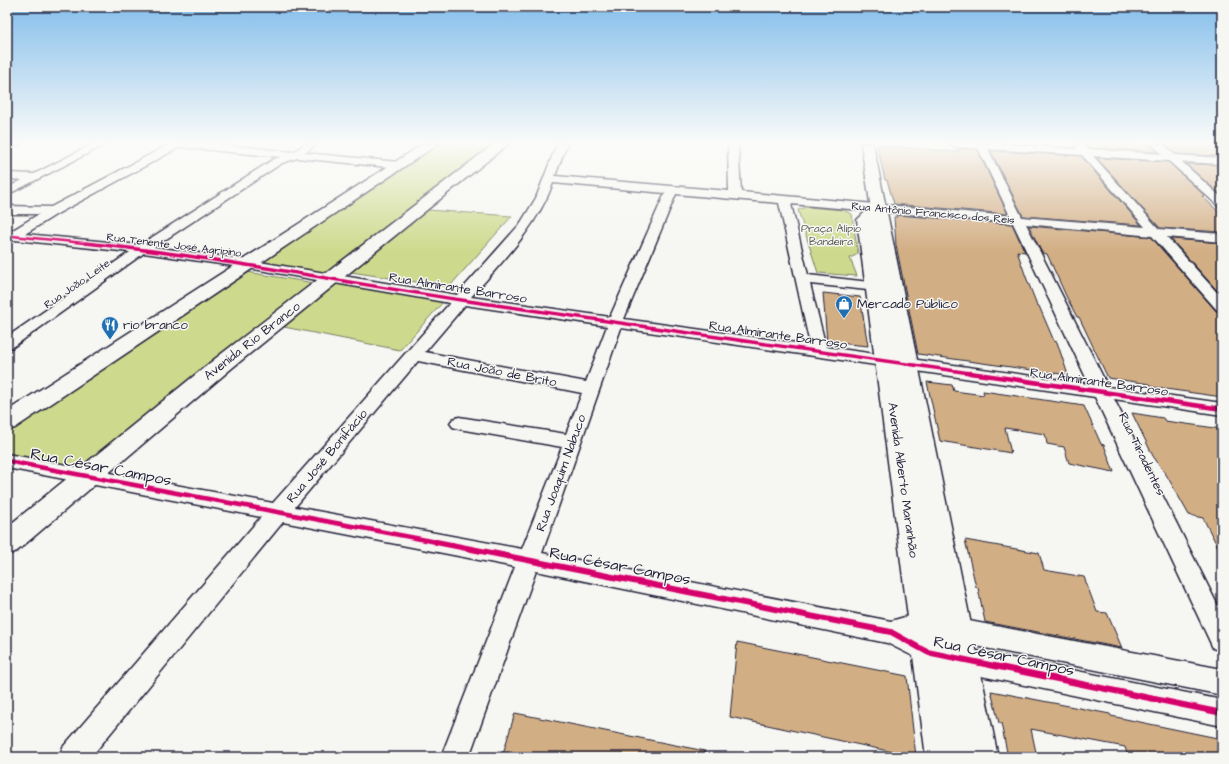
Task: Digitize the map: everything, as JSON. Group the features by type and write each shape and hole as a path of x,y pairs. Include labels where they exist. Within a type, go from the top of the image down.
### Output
{"main road":[{"path":"7,422 378,180"},
{"name":"Avenida Rio Branco","path":"7,543 224,363 457,180"},
{"name":"Avenida Alberto Maranhão","path":"873,180 878,208 884,288 897,362 956,628 980,757"},
{"name":"Avenida Alberto Maranhão","path":"897,362 922,623 944,757"}],"street":[{"path":"7,192 31,180"},
{"path":"10,237 53,211 112,180"},
{"name":"Rua João Leite","path":"7,344 142,249 245,180"},
{"name":"Rua José Bonifácio","path":"73,757 459,300 525,226 542,198 549,180"},
{"name":"Rua Antônio Francisco dos Reis","path":"556,180 1222,238"},
{"path":"729,180 729,195"},
{"name":"Rua Tiradentes","path":"998,180 1222,640"},
{"path":"1109,180 1222,307"},
{"path":"1196,180 1222,204"},
{"name":"Rua Joaquim Nabuco","path":"455,757 528,560 574,442 616,321 672,190"},
{"path":"784,200 804,279 819,351"},
{"path":"7,210 53,211"},
{"name":"Rua Tenente José Agripino","path":"10,237 142,249 332,278"},
{"name":"Rua Almirante Barroso","path":"332,278 459,300 616,321 1222,409"},
{"path":"804,279 884,288"},
{"name":"Rua João de Brito","path":"412,356 592,389"},
{"path":"459,423 574,442"},
{"name":"Rua César Campos","path":"7,461 277,514 528,560 890,632 927,652 1222,713"},
{"name":"Rua César Campos","path":"890,632 922,623 956,628 1222,682"}],"green space":[{"path":"385,180 450,180 327,274 262,263"},
{"name":"Praça Alípio Bandeira","path":"806,207 843,210 852,214 858,254 850,258 857,276 818,273 798,210"},
{"path":"427,210 512,216 449,287 351,272"},
{"path":"247,272 314,283 77,475 7,456 7,433"},
{"path":"337,284 444,301 400,350 284,327"}],"building":[{"path":"885,180 992,180 1008,214 894,204 887,180"},
{"path":"1005,180 1102,180 1141,225 1023,216"},
{"path":"1116,180 1187,180 1205,196 1202,196 1222,215 1222,232 1160,228"},
{"path":"1204,180 1222,180 1222,196"},
{"path":"896,215 1012,224 1025,252 1017,251 1026,277 1054,341 1057,342 1068,375 918,354 896,245 894,217 897,217"},
{"path":"1029,226 1151,237 1216,311 1222,312 1222,397 1152,387 1150,384 1108,378 1079,317 1077,317 1067,298 1047,254 1042,253"},
{"path":"1171,239 1222,243 1222,296"},
{"name":"Mercado Público","path":"823,293 860,297 868,346 827,342"},
{"path":"927,382 952,385 954,391 984,395 983,391 1084,406 1101,444 1104,445 1114,472 1069,463 1064,447 1047,444 1045,434 1005,428 1011,453 940,441"},
{"path":"1132,413 1163,418 1165,421 1222,429 1222,555 1203,518 1189,515 1167,476 1153,456"},
{"path":"965,540 1039,553 1044,570 1084,577 1097,612 1107,613 1122,648 985,622 978,588 976,587"},
{"path":"737,642 907,676 916,757 730,717"},
{"path":"991,691 1110,714 1111,716 1222,739 1222,757 1128,757 1125,747 1031,729 1037,757 1008,757 1001,723 999,723"},
{"path":"515,713 705,751 704,757 502,757"}],"cycle path":[{"path":"12,236 142,249 248,264 459,300 1222,409"},
{"path":"7,461 529,560 891,632 927,652 1222,713"}],"place":[{"name":"Mercado Público","path":"844,319"},
{"name":"rio branco","path":"110,340"}]}
